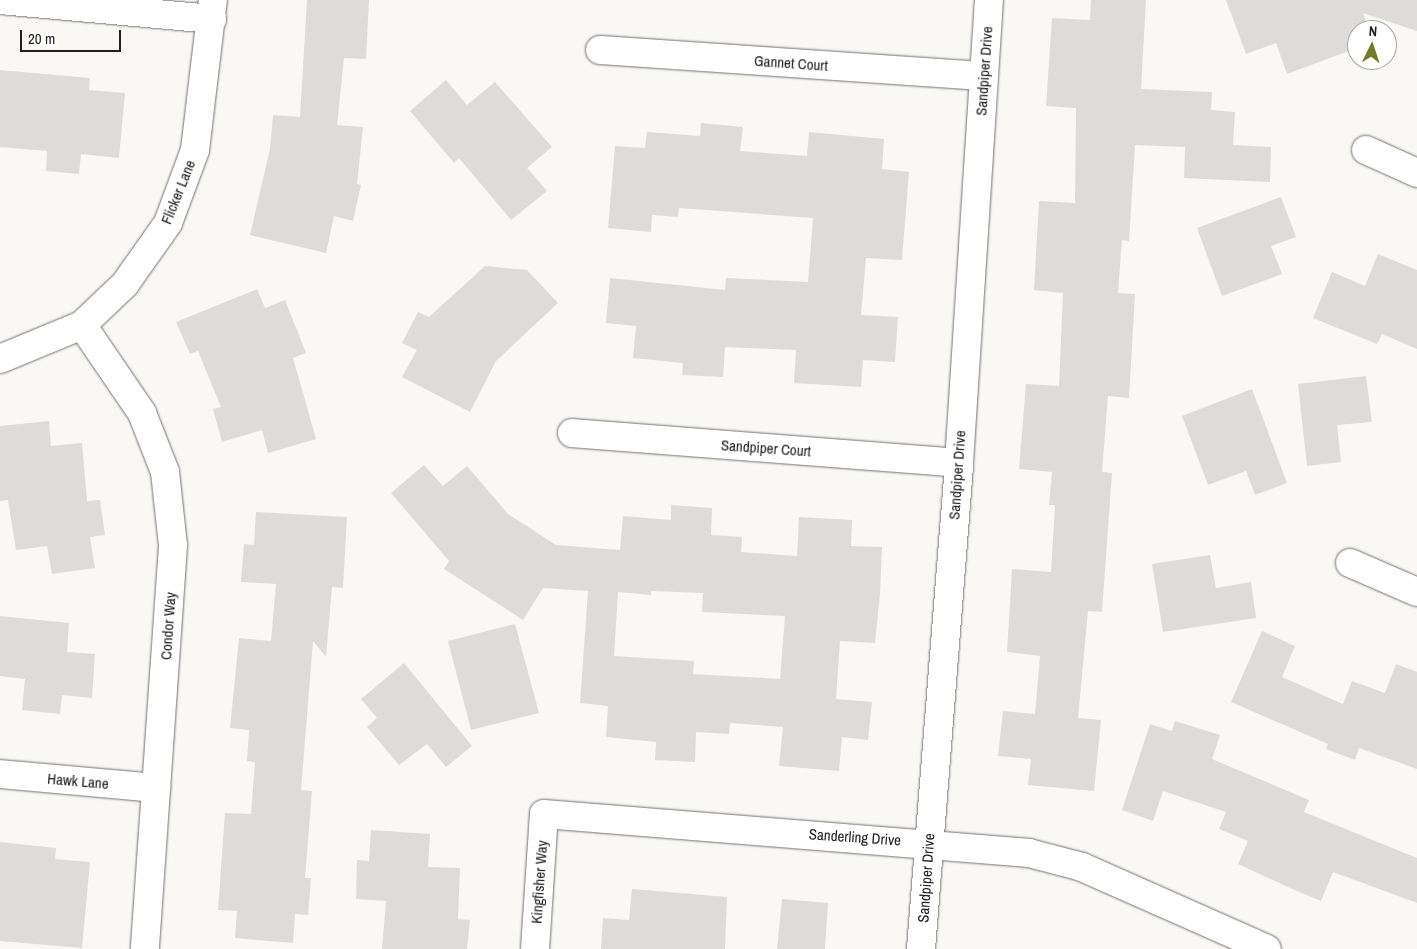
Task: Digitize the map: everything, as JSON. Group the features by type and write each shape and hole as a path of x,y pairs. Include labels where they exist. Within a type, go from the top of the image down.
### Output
{"street":[{"path":"0,0 212,9"},
{"name":"Sandpiper Drive","path":"921,949 959,463 989,0"},
{"name":"Flicker Lane","path":"0,359 82,325 125,284 168,223 195,150 212,9"},
{"name":"Gannet Court","path":"600,50 983,76"},
{"path":"1366,150 1417,173"},
{"name":"Condor Way","path":"82,325 142,413 165,472 174,546 145,949"},
{"name":"Sandpiper Court","path":"572,433 959,463"},
{"path":"1350,563 1417,592"},
{"name":"Hawk Lane","path":"0,774 156,788"},
{"name":"Sanderling Drive","path":"544,814 929,843 1029,853 1082,867 1267,949"},
{"name":"Kingfisher Way","path":"535,949 544,814"}],"building":[{"path":"307,0 369,0 366,59 344,58 337,125 363,127 357,184 361,185 353,221 334,216 326,253 250,235 270,149 273,115 300,117"},
{"path":"1091,0 1146,0 1141,89 1212,92 1211,110 1235,112 1233,145 1271,147 1270,182 1184,178 1185,147 1135,145 1129,241 1122,240 1118,293 1135,294 1129,398 1108,396 1102,472 1112,473 1102,612 1088,611 1078,718 1101,720 1094,791 1028,785 1031,759 998,756 1003,711 1035,714 1040,656 1007,652 1012,569 1051,572 1055,505 1049,505 1052,472 1019,469 1026,384 1059,386 1063,293 1034,290 1039,201 1075,203 1076,108 1046,106 1052,18 1090,20"},
{"path":"1226,0 1417,0 1417,31 1397,24 1397,20 1384,20 1363,13 1365,20 1347,20 1347,52 1287,74 1276,43 1246,54"},
{"path":"0,70 90,78 89,90 125,93 119,158 81,154 79,174 46,171 47,151 0,147"},
{"path":"446,80 467,105 495,82 552,147 527,168 547,191 511,220 459,158 454,163 410,111"},
{"path":"701,123 743,127 740,151 807,156 809,132 884,139 882,169 909,172 902,260 866,258 861,315 898,317 895,362 863,360 861,387 794,383 796,350 725,347 723,377 682,375 683,363 633,358 636,326 606,323 610,278 725,290 726,278 808,282 813,218 679,208 678,217 652,215 651,232 608,228 615,146 645,148 647,132 700,136"},
{"path":"1281,197 1296,237 1271,246 1282,274 1222,296 1197,228"},
{"path":"1378,254 1417,270 1417,349 1382,334 1377,344 1313,318 1332,272 1365,286"},
{"path":"485,266 527,270 558,303 496,361 470,412 402,377 417,350 402,343 418,312 429,317"},
{"path":"257,289 265,308 285,300 306,353 293,358 316,439 268,453 262,430 222,442 213,409 221,407 198,351 190,354 176,322"},
{"path":"1366,376 1372,422 1337,425 1341,462 1307,466 1298,384"},
{"path":"1252,389 1287,483 1255,495 1246,471 1208,485 1182,416"},
{"path":"49,421 51,446 82,443 87,501 100,500 105,535 90,537 95,568 52,574 47,546 16,550 8,500 0,501 0,426"},
{"path":"424,465 443,486 467,466 508,514 556,545 620,550 623,516 671,520 671,505 712,508 711,535 742,537 741,552 797,556 799,517 852,520 851,546 882,547 880,593 875,643 840,641 836,699 872,702 868,740 842,737 839,771 779,766 783,727 730,723 729,734 696,732 695,762 655,760 656,742 606,737 608,706 580,703 588,591 543,588 523,620 444,569 449,561 391,493","holes":["651,591 703,593 702,612 785,616 780,679 693,674 694,661 614,656 618,592 651,595"]},
{"path":"256,512 347,517 343,588 332,587 326,657 313,641 301,790 312,791 305,878 311,878 308,915 295,914 293,943 235,938 237,911 218,910 225,813 251,814 255,762 247,761 249,730 230,728 239,638 271,641 276,584 241,582 244,544 254,545"},
{"path":"1210,555 1216,588 1251,582 1256,618 1163,632 1152,564"},
{"path":"0,616 69,623 67,652 95,654 92,698 62,695 60,714 22,710 25,679 0,676"},
{"path":"515,624 539,713 471,730 448,641"},
{"path":"1262,631 1295,646 1282,677 1343,704 1352,681 1385,693 1396,664 1417,672 1417,769 1359,748 1355,760 1326,749 1328,744 1231,702"},
{"path":"404,663 472,746 446,767 427,744 399,765 367,727 377,718 361,699"},
{"path":"1175,721 1220,735 1212,759 1309,800 1304,812 1417,858 1417,903 1333,872 1321,901 1290,888 1238,864 1248,841 1219,829 1226,812 1163,791 1153,821 1122,810 1150,724 1172,731"},
{"path":"371,830 430,834 428,867 460,868 458,919 470,920 467,949 382,949 386,901 356,899 357,860 369,861"},
{"path":"0,842 56,848 55,859 90,862 82,948 0,941"},
{"path":"632,889 727,897 725,949 601,949 603,918 629,920"},
{"path":"782,899 828,903 825,949 777,949"}]}
